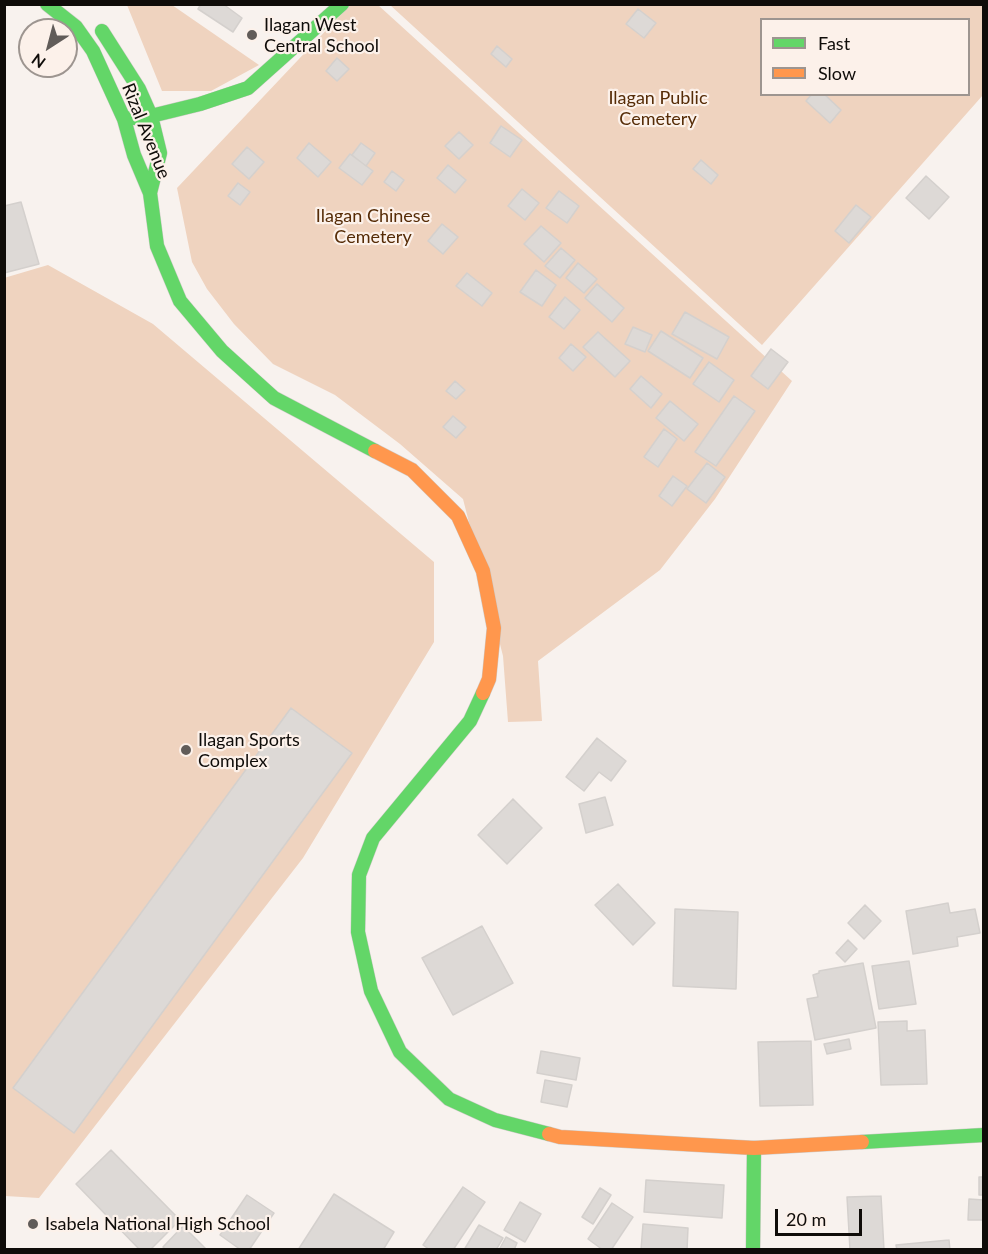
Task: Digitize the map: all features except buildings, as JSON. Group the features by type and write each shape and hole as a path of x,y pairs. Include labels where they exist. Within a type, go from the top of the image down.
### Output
{"main road":[{"name":"Rizal Avenue","path":"46,4 76,27 93,51 124,119 134,155 150,193"},
{"path":"124,119 151,116 200,104 248,88 342,4"},
{"name":"Rizal Avenue","path":"92,21 113,45 139,89 151,116 160,153 150,193"},
{"path":"150,193 157,246 180,301 222,351 274,398 412,470 458,516 483,571 494,628 489,679 470,722 373,838 359,875 358,932 371,991 400,1052 449,1099 495,1120 560,1137 754,1148 984,1135"},
{"path":"753,1250 754,1148"}],"green space":[{"path":"127,5 172,5 259,65 211,91 162,91"},
{"name":"Ilagan Chinese Cemetery","path":"350,5 378,5 792,381 715,499 660,570 538,661 542,721 508,722 503,656 463,499 400,444 335,395 273,364 234,324 207,289 192,262 177,188"},
{"name":"Ilagan Public Cemetery","path":"390,5 983,5 983,95 762,345"},
{"name":"Ilagan Sports Complex","path":"48,265 153,324 434,562 434,642 303,858 39,1198 5,1196 4,278"}],"traffic: fast":[{"path":"47,4 76,27 93,51 124,119 134,155 150,193 157,246 180,301 222,351 274,398 375,451"},
{"path":"124,119 151,116 200,104 248,88 342,4"},
{"path":"102,31 139,89 151,116 160,153 150,193"},
{"path":"483,693 470,721 373,838 359,875 358,932 371,991 400,1052 449,1099 495,1120 549,1134"},
{"path":"862,1142 984,1135"},
{"path":"753,1250 754,1148"}],"traffic: slow":[{"path":"375,451 412,470 458,516 483,571 494,628 489,679 483,693"},
{"path":"549,1134 560,1137 754,1148 862,1142"}],"place":[{"name":"Ilagan West Central School","path":"252,35"},
{"name":"Ilagan Sports Complex","path":"186,750"},
{"name":"Isabela National High School","path":"33,1224"}]}
